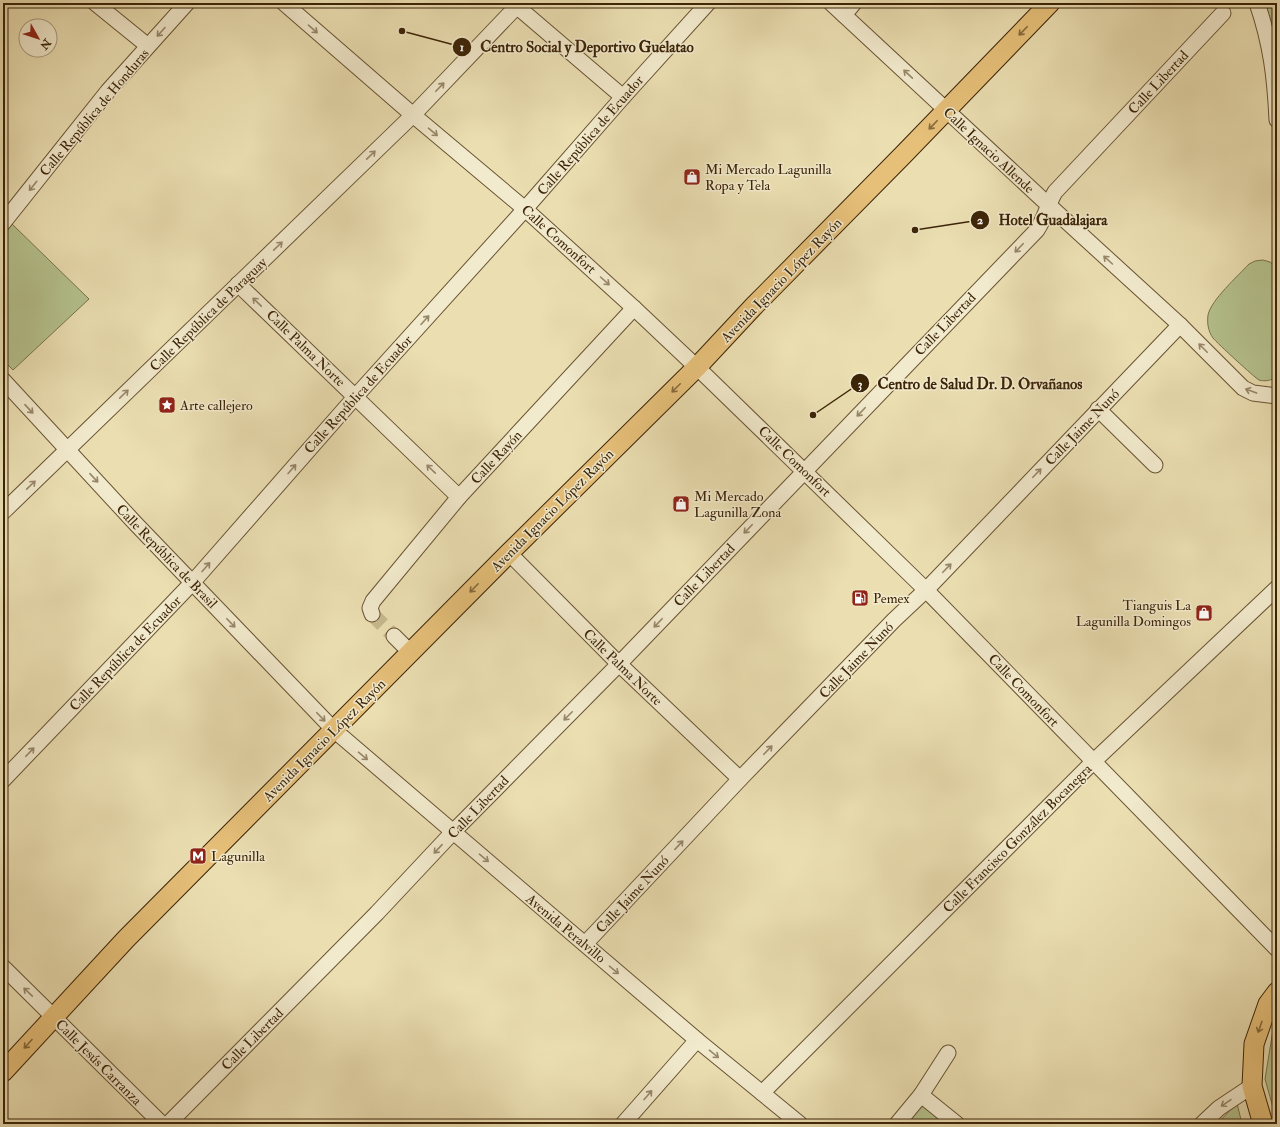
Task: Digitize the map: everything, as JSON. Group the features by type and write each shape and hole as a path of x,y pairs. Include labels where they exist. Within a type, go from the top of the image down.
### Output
{"main road":[{"name":"Avenida Ignacio López Rayón","path":"3,1072 53,1016 126,939 410,652 697,367 753,307 1050,3"},
{"path":"1263,1124 1252,1086 1254,1044 1268,1004 1277,992"}],"street":[{"path":"95,3 148,46"},
{"name":"Calle República de Honduras","path":"3,223 108,91 187,3"},
{"name":"Calle Comonfort","path":"284,3 413,115 525,209 697,367 926,590 1277,949"},
{"name":"Calle República de Ecuador","path":"3,780 192,583 356,396 708,3"},
{"name":"Calle Ignacio Allende","path":"831,3 1048,205 1180,325 1243,388 1253,393 1277,396"},
{"path":"844,15 854,3"},
{"path":"1257,3 1271,54 1277,120"},
{"path":"516,4 623,97"},
{"name":"Calle República de Paraguay","path":"3,512 413,115 516,4"},
{"name":"Calle Libertad","path":"168,1124 377,913 453,832 619,664 804,470 1037,230 1055,192 1223,13"},
{"name":"Calle Palma Norte","path":"238,284 356,396 459,497"},
{"name":"Calle Rayón","path":"372,614 370,608 373,601 459,497 634,308"},
{"name":"Calle Jaime Nunó","path":"584,944 740,779 894,620 926,590 1180,325"},
{"name":"Calle República de Brasil","path":"3,380 192,583 334,730"},
{"path":"1098,409 1155,465"},
{"name":"Calle Palma Norte","path":"509,553 619,664 740,779"},
{"name":"Calle Francisco González Bocanegra","path":"762,1093 1094,761 1277,588"},
{"path":"394,636 410,652"},
{"name":"Avenida Peralvillo","path":"334,730 697,1040 800,1124"},
{"name":"Calle Jesús Carranza","path":"3,967 162,1124"},
{"path":"623,1124 697,1040"},
{"path":"897,1124 921,1095 948,1053"},
{"path":"1202,1124 1219,1108 1252,1086"},
{"path":"921,1095 957,1124"}],"green space":[{"path":"1265,3 1277,3 1277,37 1276,37"},
{"path":"12,224 89,299 13,370 3,360 3,236"},
{"path":"1263,260 1270,262 1277,268 1277,377 1264,381 1256,378 1213,338 1209,330 1208,321 1210,309 1226,288 1249,264 1255,261"},
{"path":"1277,1023 1277,1122 1265,1079 1273,1030"},
{"path":"1237,1103 1242,1124 1217,1124"},
{"path":"923,1105 946,1124 906,1124"}],"tunnel":[{"path":"372,614 394,636"}],"place":[{"name":"Centro Social y Deportivo Guelatao","path":"402,31"},
{"name":"Mi Mercado Lagunilla Ropa y Tela","path":"692,177"},
{"name":"Hotel Guadalajara","path":"915,230"},
{"name":"Arte callejero","path":"167,405"},
{"name":"Centro de Salud Dr. D. Orvañanos","path":"813,415"},
{"name":"Mi Mercado Lagunilla Zona","path":"681,504"},
{"name":"Pemex","path":"860,598"},
{"name":"Tianguis La Lagunilla Domingos","path":"1204,613"},
{"name":"Lagunilla","path":"198,856"}]}
